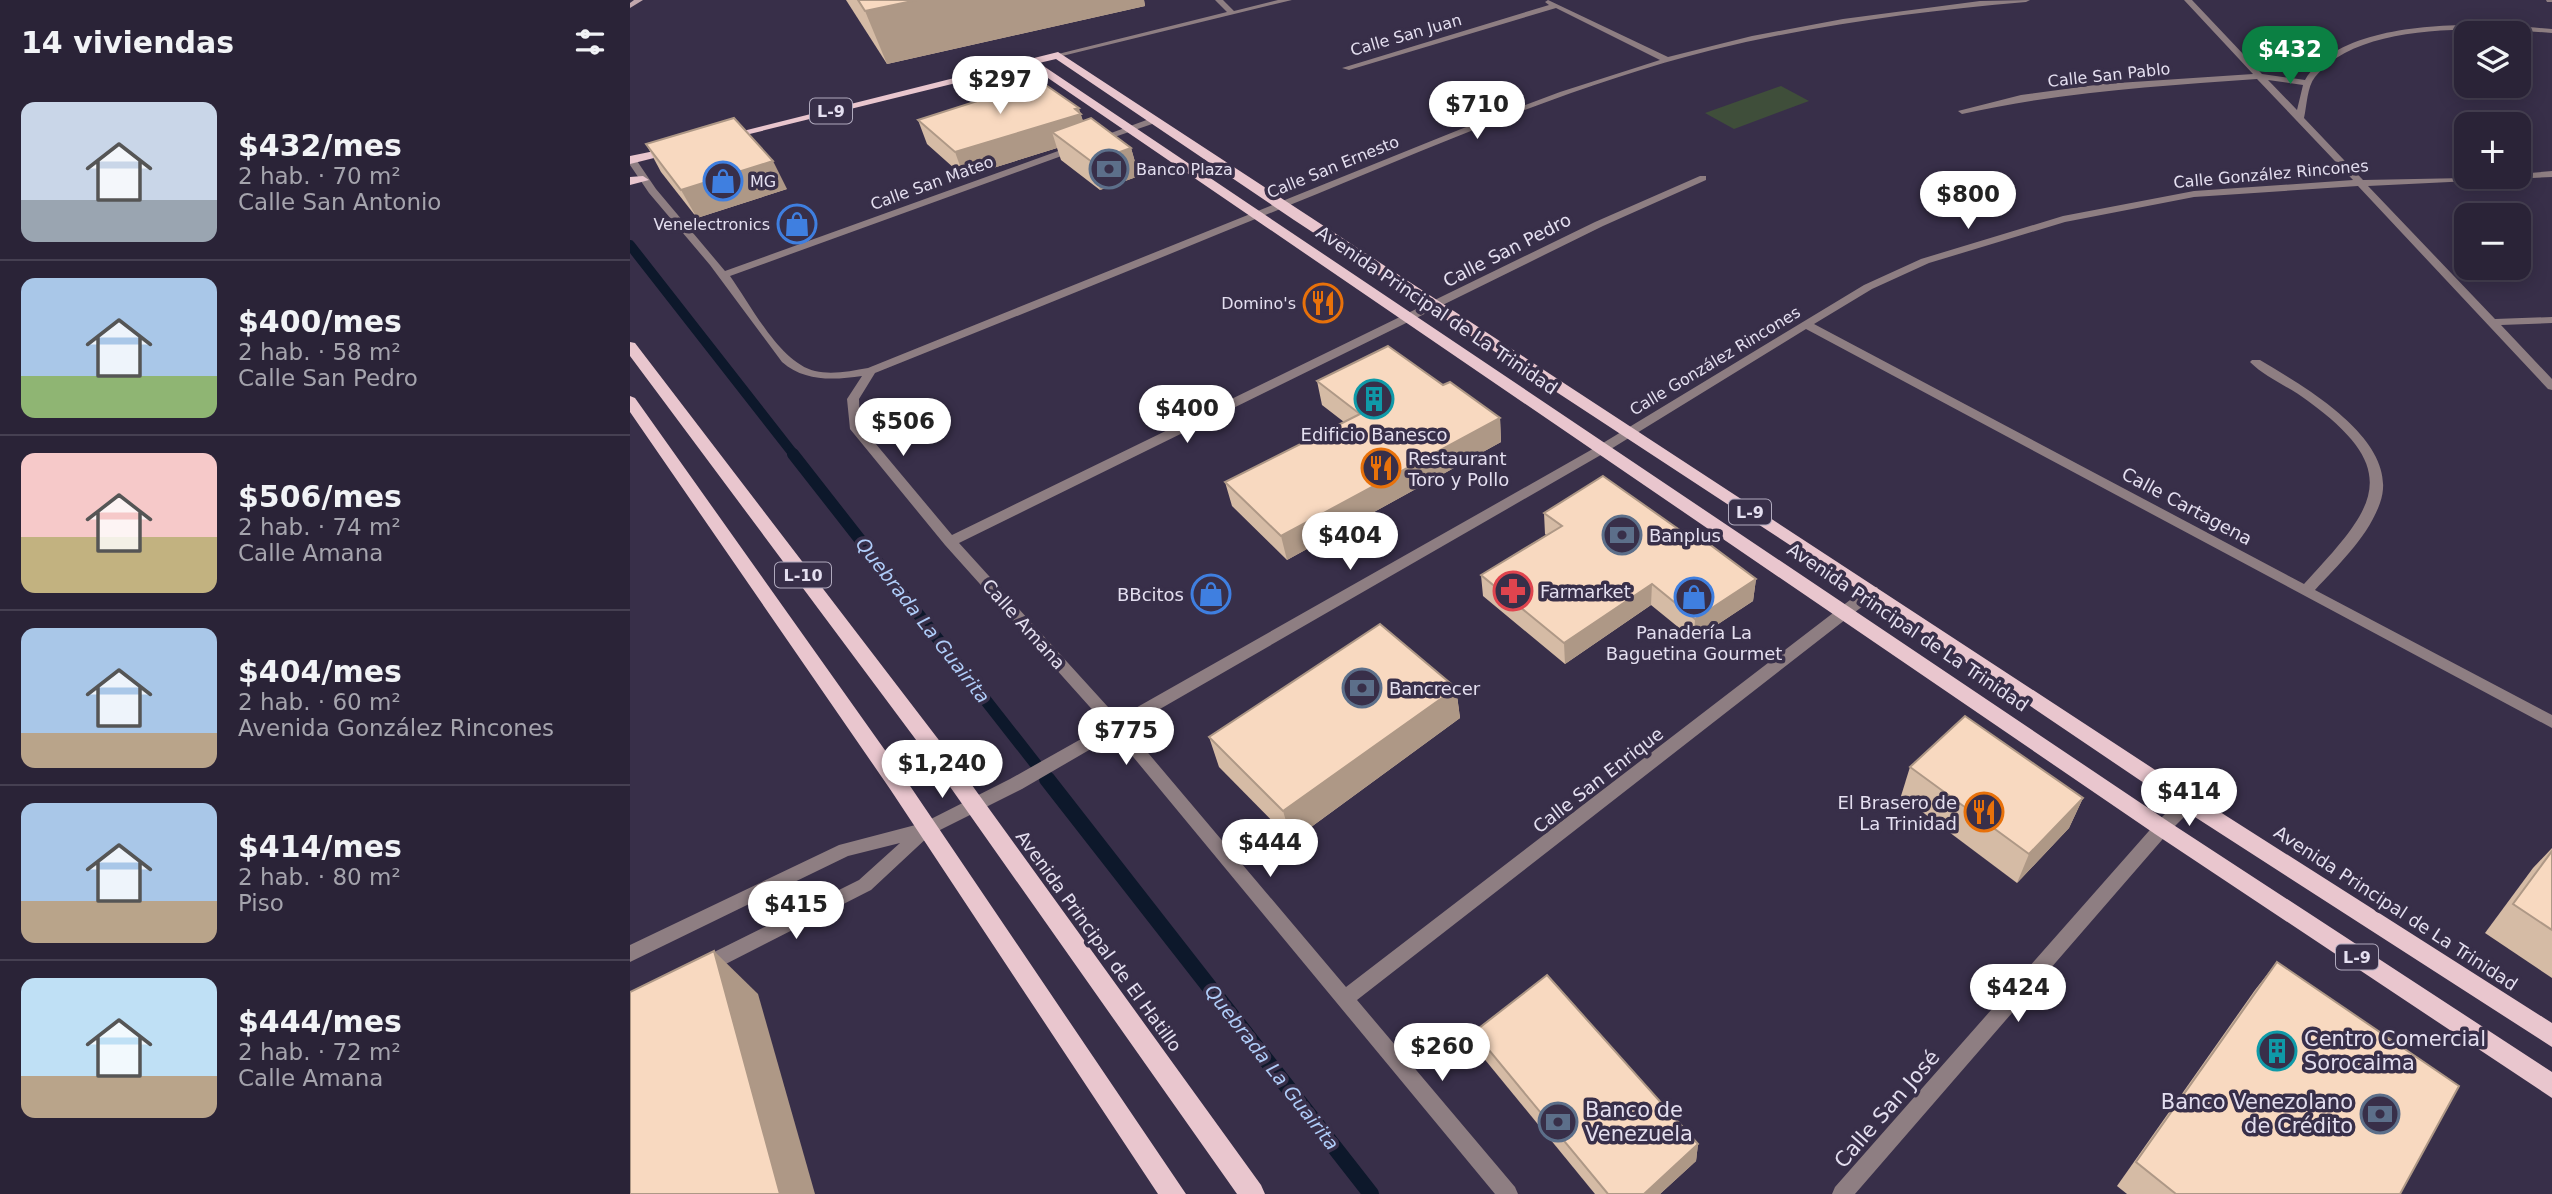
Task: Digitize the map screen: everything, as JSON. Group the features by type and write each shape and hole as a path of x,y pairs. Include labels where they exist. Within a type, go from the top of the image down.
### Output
{"main road":[{"path":"630,6 639,0"},
{"name":"L-9","path":"714,140 1058,55"},
{"name":"Avenida Principal de La Trinidad","path":"1058,55 1152,121 1872,591 2188,802 2552,1036"},
{"name":"Avenida Principal de La Trinidad","path":"1031,62 1127,130 1847,612 2162,828 2552,1086"},
{"path":"630,160 687,146"},
{"name":"Avenida Principal de El Hatillo","path":"630,346 974,805 1252,1194"},
{"name":"L-10","path":"630,401 927,829 1174,1194"}],"street":[{"path":"1219,0 1232,13"},
{"path":"1058,55 1288,0"},
{"path":"1544,0 1667,61"},
{"name":"Calle San Ernesto","path":"871,371 1521,108 1667,61 1844,22 2026,0"},
{"path":"2188,0 2552,386"},
{"name":"Calle San Juan","path":"1346,68 1555,6"},
{"path":"2300,117 2309,80 2323,63 2343,51 2390,34 2448,27 2552,31"},
{"name":"Calle San Pablo","path":"1962,111 2021,98 2103,87 2259,76 2309,80"},
{"name":"Calle San Mateo","path":"723,275 1152,121"},
{"path":"630,160 636,181 723,275 790,364 816,375 832,377 871,371"},
{"name":"Calle González Rincones","path":"927,829 1016,784 1602,449 1868,287 1926,261 2063,219 2194,194 2360,182 2552,174"},
{"name":"Calle San Pedro","path":"950,542 1600,224 1703,178"},
{"path":"2492,322 2552,320"},
{"name":"Calle Cartagena","path":"1805,324 2552,722"},
{"path":"2256,362 2303,390 2350,430 2371,463 2377,489 2369,512 2354,536 2307,590"},
{"name":"Calle Amana","path":"871,371 853,399 854,426 950,542 1346,998 1507,1194"},
{"name":"Calle San Enrique","path":"1346,998 1872,591"},
{"name":"Calle San José","path":"1842,1194 2162,828 2188,802"},
{"path":"630,954 845,850 927,829"},
{"path":"692,972 865,885 927,829"}],"green space":[{"path":"1781,86 1809,101 1734,129 1705,113"}],"building":[{"path":"858,0 917,0 865,11"},
{"path":"1040,81 1079,108 1075,109 1081,114 955,152 918,120"},
{"path":"734,118 773,161 681,190 646,144"},
{"path":"1091,118 1131,148 1092,162 1052,132"},
{"path":"1388,346 1443,385 1450,382 1500,418 1281,536 1225,482 1360,414 1317,381"},
{"path":"1603,476 1691,538 1697,535 1756,579 1695,619 1652,584 1564,643 1481,575 1562,526 1544,513"},
{"path":"1380,624 1456,688 1283,811 1209,737"},
{"path":"1965,716 2083,798 2029,854 1910,767"},
{"path":"2552,851 2552,930 2513,904"},
{"path":"714,951 780,1194 630,1194 630,992"},
{"name":"Centro Comercial Sorocaima","path":"2277,962 2459,1086 2400,1194 2176,1194 2136,1162"},
{"path":"1547,975 1698,1144 1644,1194 1608,1194 1474,1032"}],"waterway":[{"name":"Quebrada La Guairita","path":"630,245 795,456"},
{"name":"Quebrada La Guairita","path":"793,454 1049,781"},
{"name":"Quebrada La Guairita","path":"1047,779 1371,1194"}],"place":[{"name":"Banco Plaza","path":"1109,169"},
{"name":"MG","path":"723,181"},
{"name":"Venelectronics","path":"797,224"},
{"name":"Domino's","path":"1323,303"},
{"name":"Edificio Banesco","path":"1374,399"},
{"name":"Restaurant Toro y Pollo","path":"1381,468"},
{"name":"Banplus","path":"1622,535"},
{"name":"Farmarket","path":"1513,591"},
{"name":"BBcitos","path":"1211,594"},
{"name":"Panadería La Baguetina Gourmet","path":"1694,597"},
{"name":"Bancrecer","path":"1362,688"},
{"name":"El Brasero de La Trinidad","path":"1984,812"},
{"name":"Centro Comercial Sorocaima","path":"2277,1051"},
{"name":"Banco Venezolano de Crédito","path":"2380,1114"},
{"name":"Banco de Venezuela","path":"1558,1122"}]}
